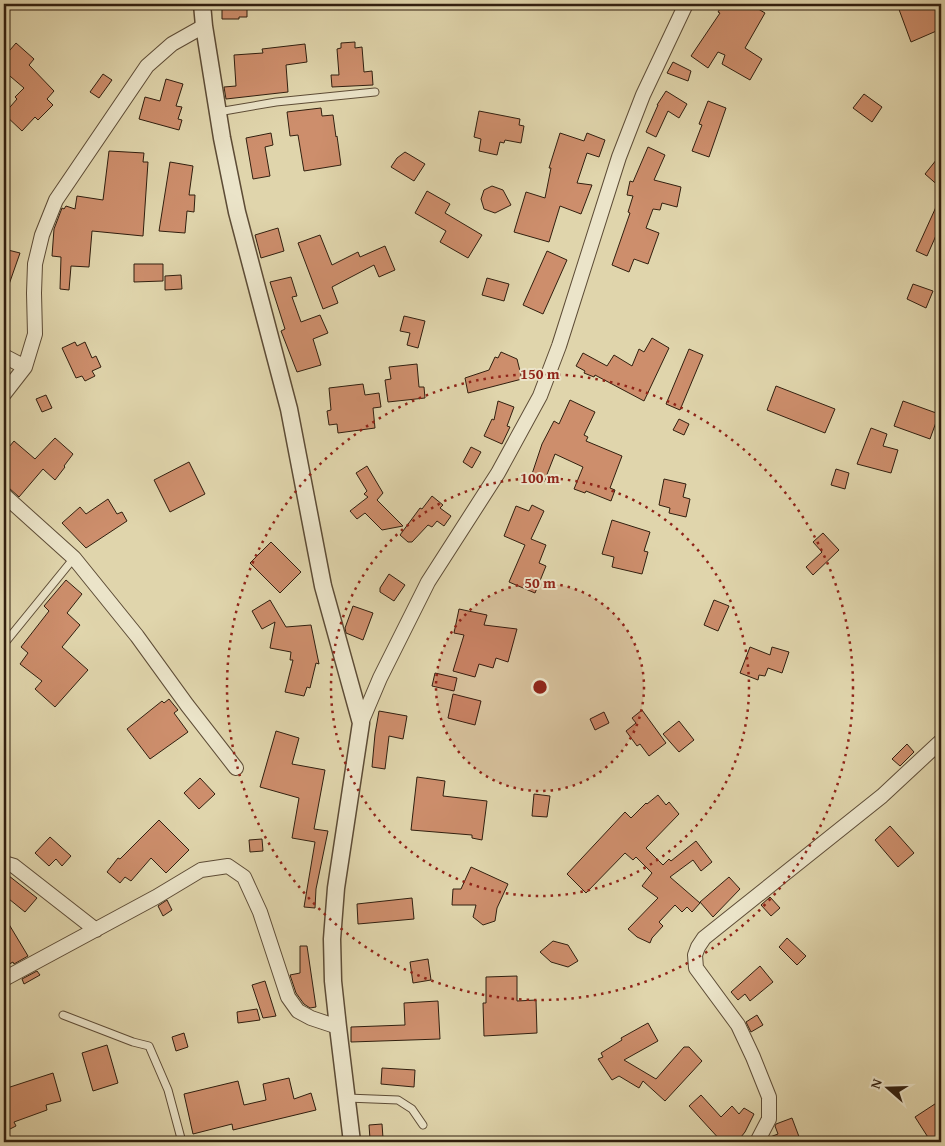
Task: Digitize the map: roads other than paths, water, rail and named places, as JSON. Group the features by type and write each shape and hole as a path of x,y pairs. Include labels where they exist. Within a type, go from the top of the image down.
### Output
{"street":[{"path":"202,4 218,112 237,212 289,409 323,586 361,724"},
{"path":"352,1142 333,981 332,939 336,888 361,724 380,678 428,582 498,473 540,396 559,346 619,157 643,95 686,4"},
{"path":"4,394 24,367 35,334 35,264 42,235 56,200 147,66 172,44 204,26"},
{"path":"4,356 24,367"},
{"path":"4,495 74,558 137,636 236,768"},
{"path":"758,1142 769,1119 769,1097 754,1057 738,1025 696,968 698,946 704,938 882,796 941,741"},
{"path":"4,863 14,866 96,930"},
{"path":"4,979 156,897 201,870 228,866 244,877 260,912 288,997 298,1011 311,1018 338,1027"}],"lane":[{"path":"218,112 276,102 375,92"},
{"path":"4,644 74,558"},
{"path":"64,1015 133,1042 149,1046 168,1090 182,1142"},
{"path":"347,1098 398,1100 412,1109 423,1125"}]}
